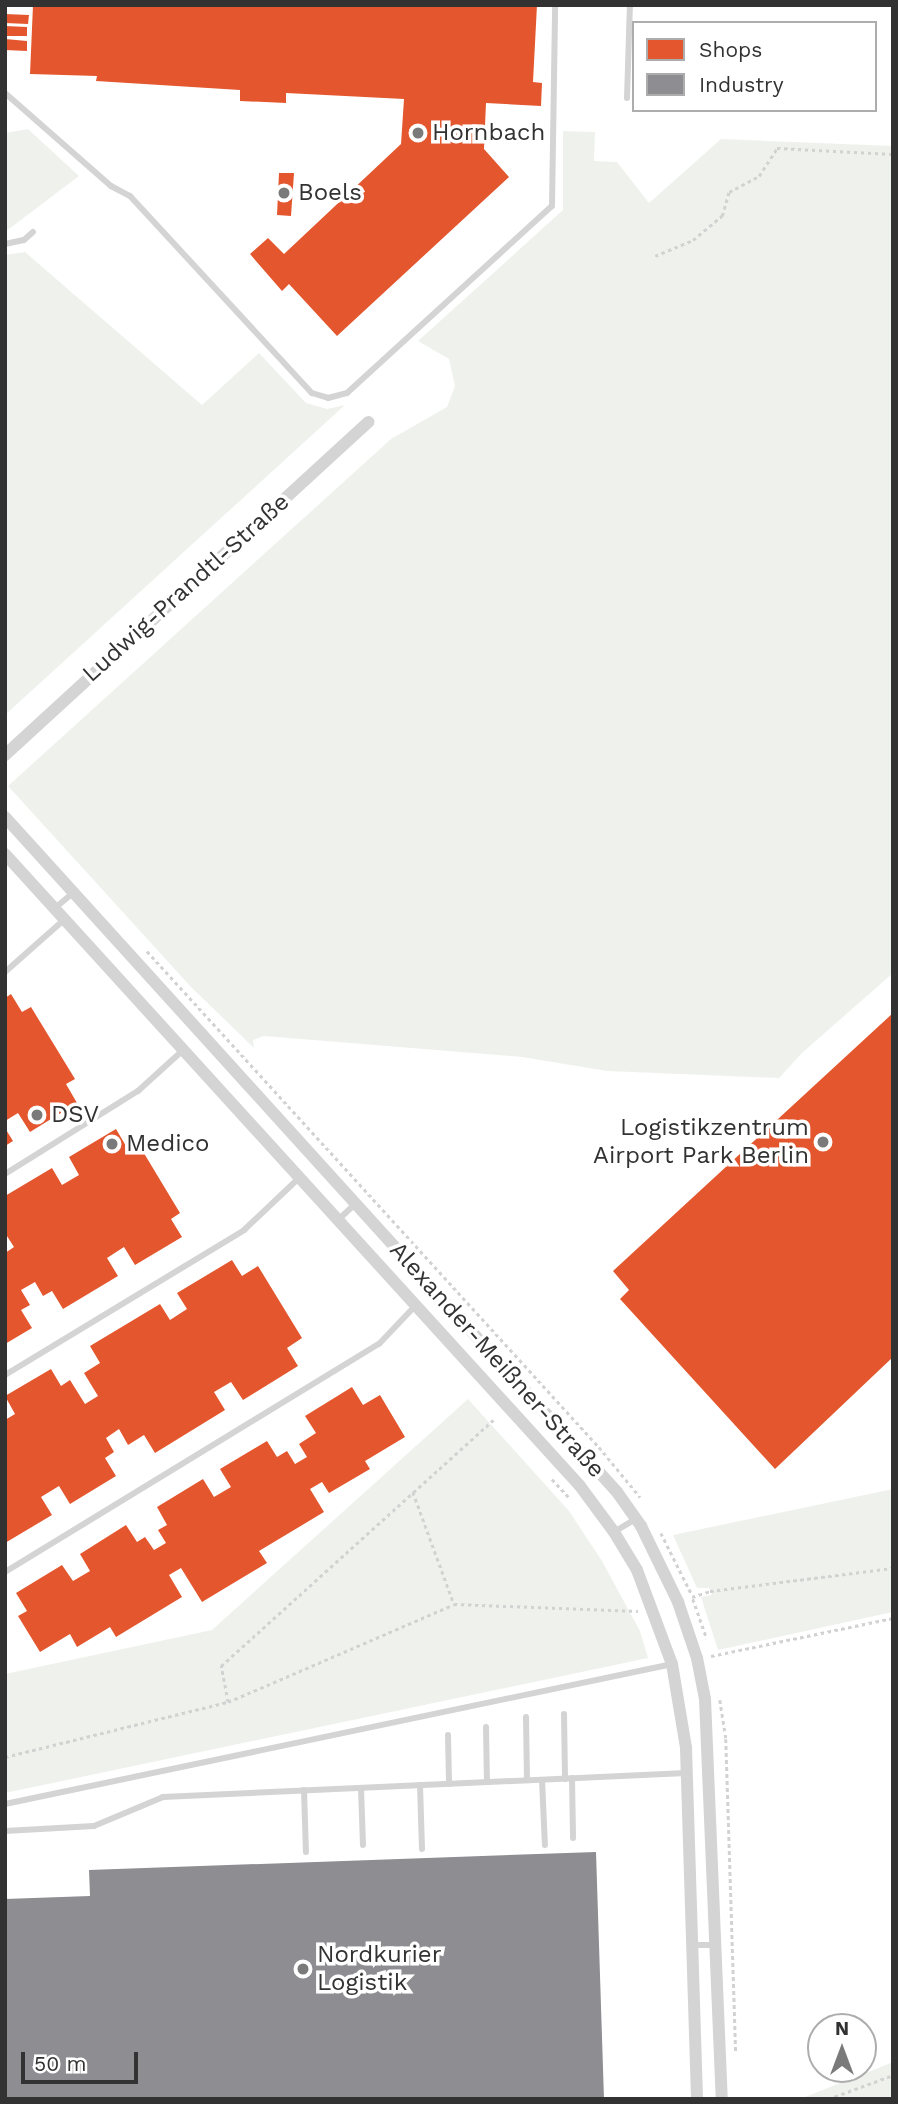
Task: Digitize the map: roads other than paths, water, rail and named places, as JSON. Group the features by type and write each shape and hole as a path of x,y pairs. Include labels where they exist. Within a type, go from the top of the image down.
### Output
{"street":[{"name":"Ludwig-Prandtl-Straße","path":"5,755 368,422"},
{"name":"Alexander-Meißner-Straße","path":"5,817 617,1492 636,1519 673,1592 697,1658 705,1699 722,2099"},
{"name":"Alexander-Meißner-Straße","path":"5,854 580,1486 614,1532 637,1570 672,1664 680,1703 687,1773 696,2099"}],"lane":[{"path":"5,93 111,186 130,196 312,393 328,397 347,393 552,206 555,5"},
{"path":"627,98 630,5"},
{"path":"5,244 24,240 33,232"},
{"path":"55,908 74,892"},
{"path":"5,972 19,963 65,919"},
{"path":"5,1174 121,1103 183,1050"},
{"path":"5,1375 244,1230 299,1178"},
{"path":"338,1220 355,1204"},
{"path":"5,1572 379,1344 415,1306"},
{"path":"614,1532 636,1519"},
{"path":"5,1804 672,1664"},
{"path":"564,1714 573,1838"},
{"path":"526,1717 527,1780"},
{"path":"486,1727 487,1782"},
{"path":"448,1735 449,1784"},
{"path":"5,1831 93,1826 163,1797 687,1773"},
{"path":"542,1780 545,1844"},
{"path":"420,1785 422,1849"},
{"path":"361,1788 363,1845"},
{"path":"304,1790 306,1852"},
{"path":"692,1945 716,1945"}],"place":[{"name":"Hornbach","path":"418,133"},
{"name":"Boels","path":"284,193"},
{"name":"DSV","path":"37,1115"},
{"name":"Logistikzentrum Airport Park Berlin","path":"823,1142"},
{"name":"Medico","path":"112,1144"},
{"name":"Nordkurier Logistik","path":"303,1969"}]}
